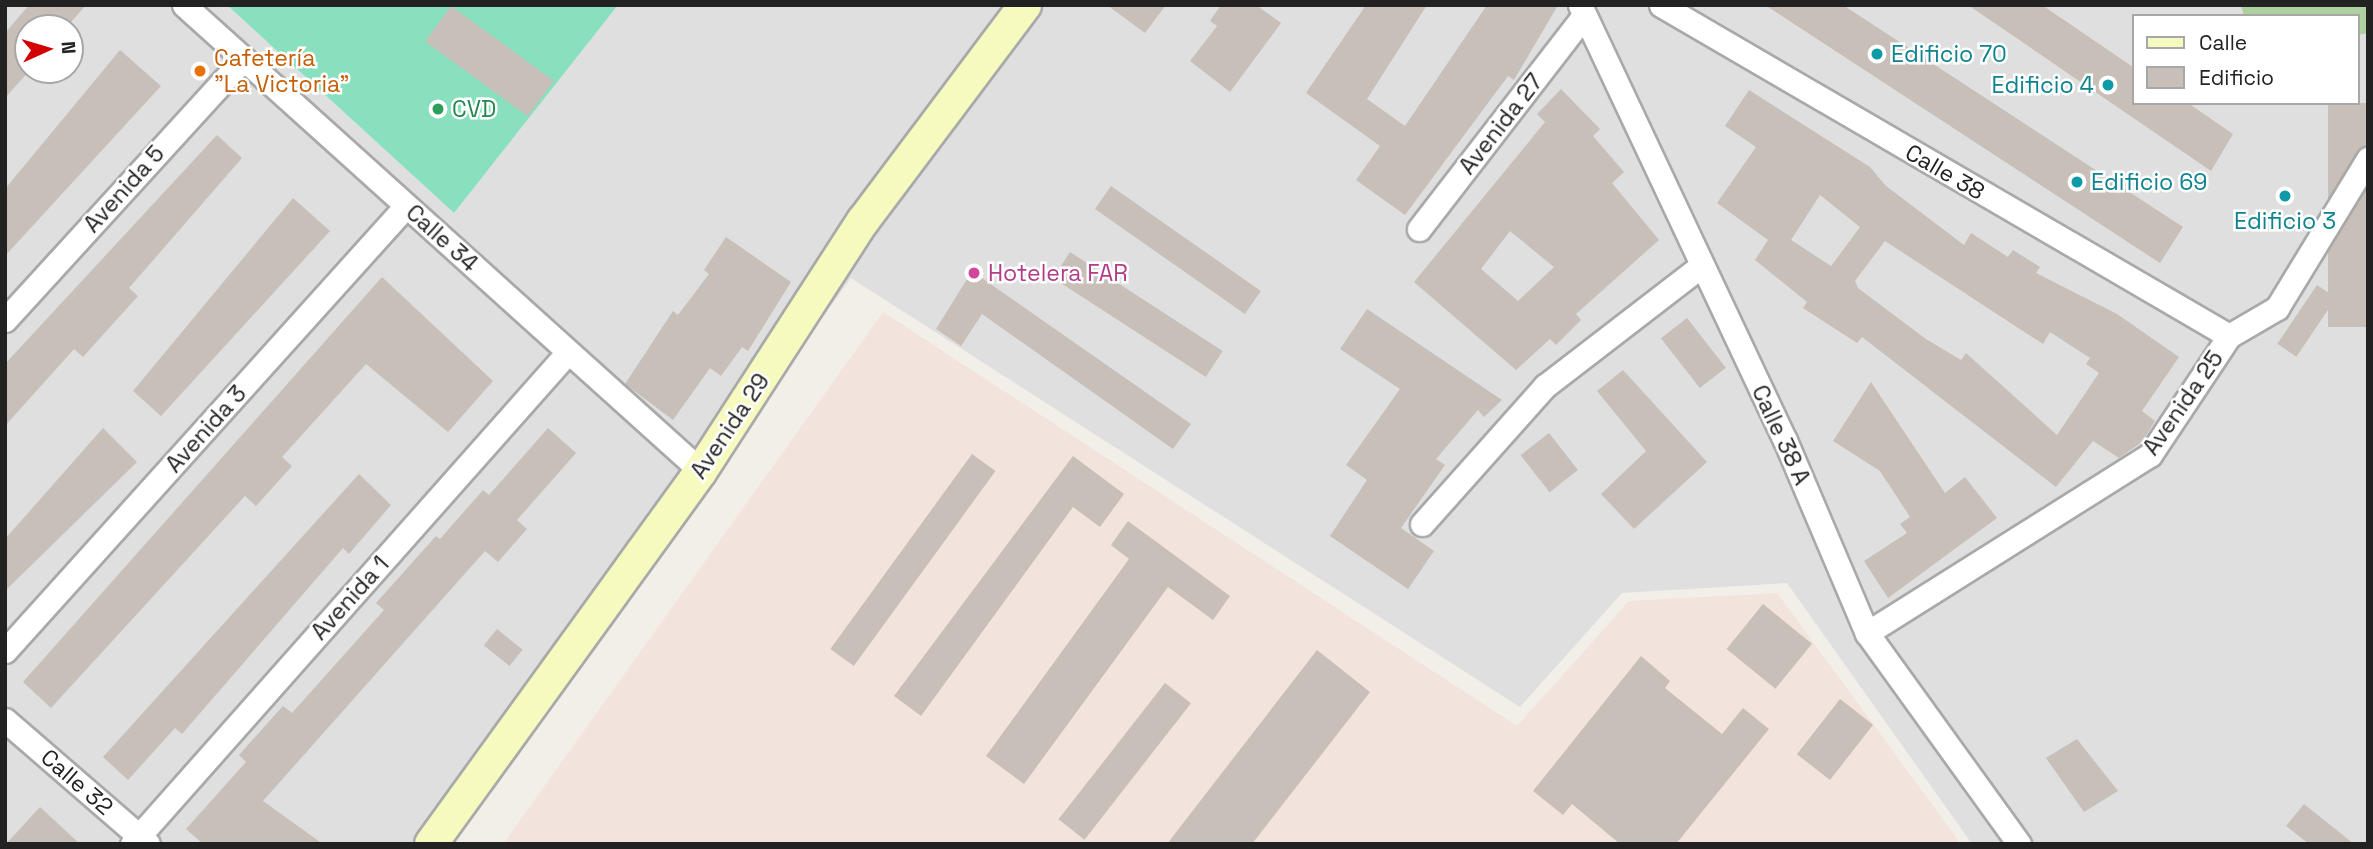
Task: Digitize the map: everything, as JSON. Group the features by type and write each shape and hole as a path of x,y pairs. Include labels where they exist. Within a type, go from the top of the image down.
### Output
{"main road":[{"name":"Avenida 29","path":"431,844 701,471 863,222 1026,5"}],"street":[{"name":"Calle 34","path":"184,5 701,471"},
{"name":"Calle 38","path":"1661,5 1685,12 2229,337"},
{"name":"Avenida 27","path":"1419,229 1581,12"},
{"name":"Calle 38 A","path":"1581,12 1701,266 1867,632 2019,844"},
{"name":"Avenida 5","path":"5,320 243,59"},
{"name":"Avenida 25","path":"1867,632 2150,455 2229,337 2277,307 2368,159"},
{"name":"Avenida 3","path":"5,651 406,206"},
{"path":"1422,524 1545,386 1701,266"},
{"name":"Avenida 1","path":"140,841 568,352"},
{"name":"Calle 32","path":"5,720 140,841"}],"shaded area":[{"path":"5,5 227,5 454,213 618,5 2368,5 2368,844 1972,844 1787,583 1622,593 1520,707 851,278 440,844 5,844"},
{"path":"883,312 1517,726 1629,601 1777,593 1961,844 503,844"}],"green space":[{"name":"CVD","path":"227,5 618,5 454,213"},
{"path":"2241,5 2368,5 2368,33 2359,35 2359,14 2243,14"}],"building":[{"path":"29,5 86,5 78,14 21,14"},
{"path":"1107,5 1166,5 1145,33"},
{"path":"1221,5 1256,5 1281,23 1230,92 1190,61 1217,26 1210,21"},
{"path":"1366,5 1427,5 1367,99 1405,126 1487,5 1558,5 1514,80 1508,76 1405,215 1356,180 1380,146 1306,93"},
{"path":"1765,5 1843,5 2183,227 2160,263"},
{"name":"Edificio 4","path":"1968,5 2042,5 2132,66 2132,105 2191,105 2233,134 2211,171"},
{"path":"451,6 554,81 528,116 425,42"},
{"path":"14,22 14,84 18,84 5,98 5,33"},
{"path":"120,50 161,86 5,256 5,189"},
{"path":"1561,89 1600,129 1593,136 1624,172 1612,183 1659,240 1576,314 1581,320 1556,345 1550,339 1516,370 1414,282 1545,122 1537,114","holes":["1510,231 1554,267 1518,301 1481,269"]},
{"path":"1749,90 1870,167 1886,186 1964,245 1971,233 2008,257 2013,250 2040,267 2036,273 2117,314 2179,357 2142,411 2155,421 2142,442 2119,458 2093,441 2056,487 1862,337 1857,343 1803,308 1807,302 1755,260 1768,240 1717,203 1756,147 1725,126","holes":["1820,195 1860,227 1831,266 1791,240","1885,241 2043,344 2050,332 2090,358 2086,364 2099,373 2057,435 1966,353 1961,360 1926,339 1858,288 1855,281"]},
{"path":"2367,103 2367,327 2328,327 2328,105"},
{"path":"217,135 242,158 129,288 138,296 83,357 74,349 5,426 5,364"},
{"path":"1111,186 1261,291 1245,314 1095,209"},
{"path":"293,198 330,231 161,416 133,391"},
{"path":"726,237 791,282 748,351 742,347 721,376 710,368 673,420 625,384 673,311 678,315 709,274 704,270"},
{"path":"1070,252 1223,351 1206,377 1053,278"},
{"path":"972,271 1191,424 1173,449 982,314 961,346 936,329"},
{"path":"382,277 493,381 448,432 366,364 282,457 292,466 256,506 245,496 51,708 23,682"},
{"path":"2317,285 2336,298 2296,357 2277,344"},
{"path":"1367,309 1502,400 1484,417 1478,410 1436,459 1445,465 1401,528 1434,551 1408,589 1330,536 1367,480 1346,465 1400,389 1340,349"},
{"path":"1687,318 1726,368 1700,388 1661,338"},
{"path":"1623,370 1707,462 1634,529 1601,494 1646,451 1597,391"},
{"path":"1871,382 1945,493 1965,477 1997,518 1888,598 1864,561 1907,533 1900,524 1910,517 1880,471 1833,441"},
{"path":"103,428 137,462 5,591 5,539"},
{"path":"548,428 576,453 517,520 527,529 498,562 485,551 263,801 323,844 203,844 186,829 246,762 239,755 283,706 292,713 384,610 376,603 436,536 440,539 483,490 489,495"},
{"path":"1549,433 1578,470 1550,492 1521,455"},
{"path":"972,454 995,471 854,666 830,649"},
{"path":"1073,456 1124,494 1100,527 1073,507 921,716 894,696"},
{"path":"359,474 391,505 349,554 343,548 182,734 175,728 128,780 103,757"},
{"path":"1128,521 1230,596 1213,620 1168,587 1024,784 986,756 1129,559 1111,545"},
{"path":"1763,604 1812,644 1775,689 1726,649"},
{"path":"497,629 523,650 509,666 484,645"},
{"path":"1317,650 1370,692 1252,844 1167,844"},
{"path":"1641,656 1670,681 1665,688 1722,734 1743,708 1769,729 1676,844 1620,844 1572,804 1563,815 1533,791"},
{"path":"1165,683 1191,703 1084,840 1058,819"},
{"path":"1840,699 1873,725 1830,780 1797,754"},
{"path":"2077,739 2118,791 2084,812 2046,758"},
{"path":"2304,804 2354,844 2309,844 2286,826"},
{"path":"40,807 80,844 6,844"}],"place":[{"name":"Edificio 70","path":"1877,54"},
{"name":"Cafetería \"La Victoria\"","path":"200,71"},
{"name":"Edificio 4","path":"2108,85"},
{"name":"CVD","path":"438,109"},
{"name":"Edificio 69","path":"2077,182"},
{"name":"Edificio 3","path":"2285,196"},
{"name":"Hotelera FAR","path":"974,273"}]}
